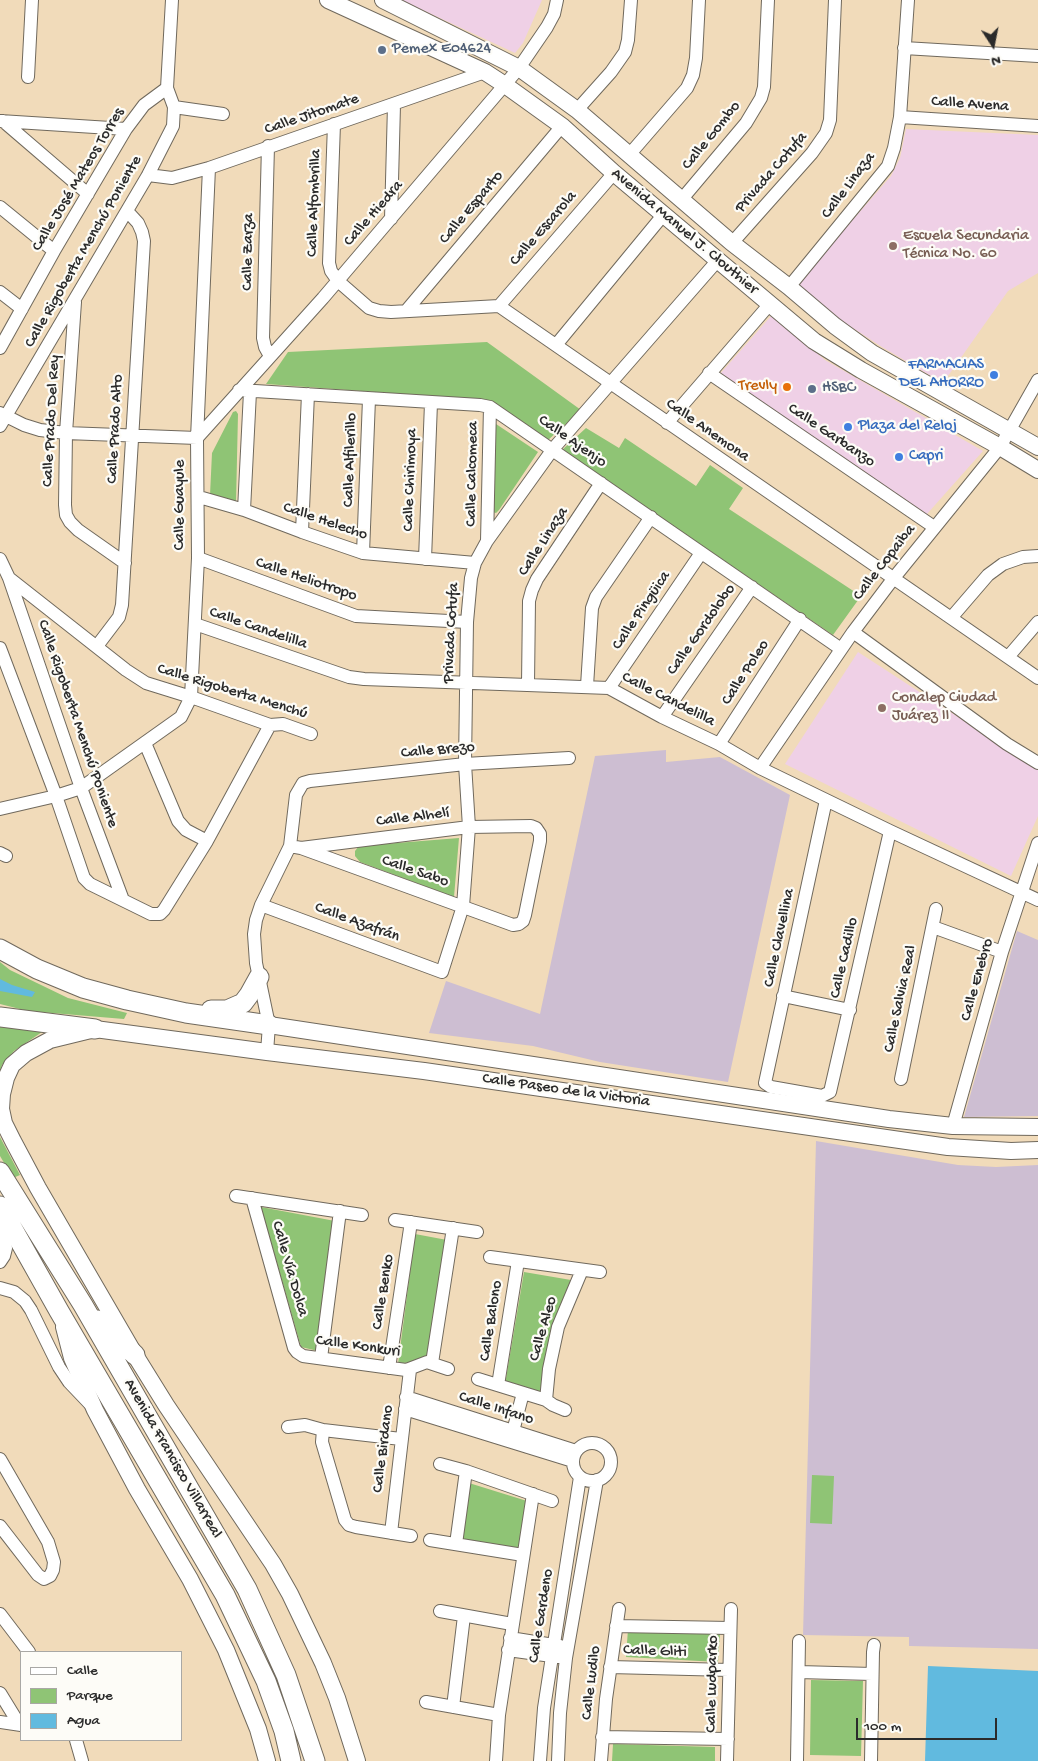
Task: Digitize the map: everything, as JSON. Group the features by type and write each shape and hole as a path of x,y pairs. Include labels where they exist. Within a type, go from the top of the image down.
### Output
{"highway":[{"path":"0,949 37,968 84,988 186,1013 269,1025"},
{"path":"186,1013 227,1010 236,1007 243,1003 259,977"},
{"path":"0,1017 95,1028"},
{"name":"Avenida Francisco Villarreal","path":"0,1172 83,1305 247,1589 286,1675 315,1761"},
{"name":"Avenida Francisco Villarreal","path":"1,1208 59,1311 226,1595 266,1681 284,1731 292,1761"},
{"path":"83,1305 135,1355"}],"main road":[{"name":"Avenida Manuel J. Clouthier","path":"328,0 485,72 506,85 562,126 614,173 814,342 1038,470"},
{"name":"Avenida Manuel J. Clouthier","path":"383,0 520,68 577,110 732,243 835,326 872,353 1038,447"},
{"path":"861,370 872,353"},
{"name":"Calle Paseo de la Victoria","path":"269,1025 888,1119 953,1126 1038,1128"},
{"path":"95,1028 50,1040 26,1052 12,1065 2,1094 1,1108 4,1123 38,1188 135,1355 166,1405 273,1564 290,1594 323,1663 357,1761"},
{"name":"Calle Paseo de la Victoria","path":"95,1028 267,1052 424,1071 948,1146 1011,1151 1038,1150"},
{"path":"59,1311 72,1358 95,1410 137,1489 190,1579 226,1650 252,1713 267,1761"}],"street":[{"path":"28,77 32,0"},
{"path":"167,88 172,0"},
{"name":"Calle Hiedra","path":"197,438 244,391 270,356 338,281 520,68 548,28 557,0"},
{"path":"577,110 612,72 625,52 628,40 631,0"},
{"path":"629,155 687,88 693,75 696,58 699,0"},
{"name":"Calle Gombo","path":"682,199 746,123 761,98 764,87 768,0"},
{"name":"Privada Cotufa","path":"732,243 812,153 826,133 830,120 835,0"},
{"name":"Calle Linaza","path":"789,288 888,166 894,148 900,117 908,0"},
{"path":"904,48 1038,56"},
{"name":"Calle Jitomate","path":"148,175 172,178 209,168 485,72"},
{"name":"Calle Rigoberta Menchú Poniente","path":"2,418 76,299 148,175 174,126 174,107 167,88"},
{"name":"Calle José Mateos Torres","path":"0,348 54,250 126,130 144,105 167,88"},
{"path":"391,219 394,104"},
{"path":"174,107 223,114"},
{"name":"Calle Avena","path":"900,117 1038,126"},
{"path":"1,121 126,130"},
{"path":"1,121 88,194"},
{"name":"Calle Alfombrilla","path":"334,124 329,263 331,271 338,281"},
{"name":"Calle Esparto","path":"406,311 562,126"},
{"name":"Calle Zarza","path":"268,146 263,338 270,356"},
{"name":"Calle Guayule","path":"81,788 181,717 192,696 198,558 197,438 209,168"},
{"name":"Calle Escarola","path":"499,306 614,173"},
{"path":"0,207 54,250"},
{"name":"Calle Prado Alto","path":"97,646 119,617 122,605 125,564 144,241 138,223 127,211"},
{"path":"556,345 664,214"},
{"name":"Privada Cotufa","path":"442,972 463,906 469,827 465,764 467,622 471,578 475,563 487,541 553,449 718,260"},
{"path":"338,281 369,308 379,311 499,306"},
{"path":"0,292 22,309"},
{"name":"Calle Prado Del Rey","path":"76,299 66,433 64,505 66,515 78,530 125,564"},
{"path":"667,423 770,305"},
{"name":"Calle Anemona","path":"499,306 1038,678"},
{"name":"Calle Garbanzo","path":"709,373 934,527"},
{"name":"Calle Copaiba","path":"760,768 852,632 934,527 1000,447 1038,380"},
{"path":"244,391 244,510"},
{"name":"Calle Ajenjo","path":"244,391 490,407 841,649"},
{"path":"302,532 308,394"},
{"name":"Calle Alfilerillo","path":"364,553 369,399"},
{"name":"Calle Chirimoya","path":"425,559 431,403"},
{"name":"Calle Calcomeca","path":"487,541 490,407"},
{"path":"2,418 32,428 66,433 197,438"},
{"name":"Calle Linaza","path":"528,684 529,601 532,590 537,578 601,483"},
{"name":"Calle Helecho","path":"198,497 244,510 364,553 475,563"},
{"path":"587,686 592,608 596,597 651,517"},
{"name":"Calle Pingüica","path":"609,688 701,553"},
{"path":"951,618 988,575 1003,564 1023,557 1038,556"},
{"name":"Calle Heliotropo","path":"198,558 356,616 467,622"},
{"name":"Calle Rigoberta Menchú Poniente","path":"0,559 4,578 123,900"},
{"name":"Calle Rigoberta Menchú","path":"4,578 146,683 192,696 270,724 283,724 311,734"},
{"name":"Calle Gordolobo","path":"662,717 752,587"},
{"name":"Calle Poleo","path":"719,744 800,619"},
{"path":"1008,658 1038,622"},
{"name":"Calle Candelilla","path":"195,624 349,677 609,688 662,717 719,744 760,768 1038,900"},
{"path":"852,632 1007,744 1038,763"},
{"path":"0,648 56,796 84,878 90,884 151,914 160,914 164,910 207,841 270,724"},
{"path":"145,743 178,821 186,830 207,841"},
{"name":"Calle Brezo","path":"295,847 296,795 302,784 310,781 465,764 569,758"},
{"path":"0,809 81,788"},
{"name":"Calle Clavellina","path":"826,800 765,1082 771,1087 822,1096 830,1092"},
{"name":"Calle Alhelí","path":"295,847 469,827 530,826 536,828 540,834 540,841 525,915"},
{"name":"Calle Cadillo","path":"830,1092 890,831"},
{"path":"350,867 348,858 352,841"},
{"name":"Calle Enebro","path":"953,1126 1002,952 1038,843"},
{"path":"267,1052 269,1025 259,977 254,934 261,905 295,847"},
{"name":"Calle Sabo","path":"295,847 513,925 523,921 525,915"},
{"name":"Calle Azafrán","path":"261,905 442,972"},
{"name":"Calle Salvia Real","path":"901,1079 936,909"},
{"name":"Calle Salvia Real","path":"933,927 1002,952"},
{"path":"784,996 850,1010"},
{"name":"Calle Vía Dolca","path":"236,1196 362,1215"},
{"name":"Calle Vía Dolca","path":"252,1198 294,1348"},
{"path":"0,1262 6,1248 1,1208"},
{"name":"Calle Vía Dolca","path":"321,1358 340,1212"},
{"path":"395,1220 477,1232"},
{"name":"Calle Benko","path":"389,1368 412,1222"},
{"path":"448,1369 432,1363 453,1228"},
{"path":"490,1257 600,1272"},
{"name":"Calle Balono","path":"498,1385 518,1261"},
{"name":"Calle Aleo","path":"546,1400 549,1369 558,1327 582,1270"},
{"path":"0,1288 14,1292 25,1301 59,1367 69,1382 95,1410"},
{"name":"Calle Konkuri","path":"294,1348 303,1356 389,1368 410,1370 422,1363 432,1363"},
{"name":"Calle Birdano","path":"391,1533 410,1370"},
{"path":"478,1379 546,1400 552,1405 565,1410"},
{"path":"512,1437 524,1393"},
{"name":"Calle Infano","path":"406,1403 575,1456"},
{"path":"288,1427 305,1425 323,1430 401,1439"},
{"path":"323,1430 322,1442 345,1520 356,1527 411,1536"},
{"path":"593,1443 602,1446 609,1452 611,1462 608,1471 602,1478 589,1480 580,1477 575,1470 575,1456 583,1445 593,1443"},
{"path":"0,1459 50,1547 54,1570 50,1576 44,1579 38,1575 0,1526"},
{"path":"440,1464 466,1471 552,1501"},
{"path":"456,1544 466,1471"},
{"name":"Calle Gardeno","path":"540,1761 544,1708 552,1651 580,1477"},
{"name":"Calle Gardeno","path":"558,1761 560,1713 567,1653 597,1480"},
{"path":"496,1761 499,1715 533,1494"},
{"path":"430,1540 523,1555"},
{"name":"Calle Ludilo","path":"601,1761 610,1667 619,1609"},
{"name":"Calle Ludparko","path":"727,1761 731,1609"},
{"path":"440,1611 512,1624"},
{"path":"0,1614 27,1651"},
{"path":"453,1707 464,1616"},
{"name":"Calle Gliti","path":"616,1626 730,1628"},
{"path":"797,1761 799,1641"},
{"path":"509,1644 567,1653"},
{"path":"871,1761 874,1646"},
{"name":"Calle Gliti","path":"610,1667 729,1670"},
{"path":"799,1672 872,1674"},
{"path":"0,1693 20,1725"},
{"path":"426,1702 499,1715"},
{"path":"0,1722 20,1725"},
{"path":"602,1737 728,1739"},
{"path":"76,1741 82,1761"}],"shaded area":[{"path":"401,0 542,0 523,43 515,53"},
{"path":"906,129 1038,135 1038,273 1008,291 943,383 825,310 795,286 891,176 900,158"},
{"path":"772,315 825,360 983,451 919,523 712,383"},
{"name":"Conalep Ciudad Juárez II","path":"858,652 1038,769 1038,816 1011,876 785,764"},
{"path":"666,750 666,762 720,757 790,795 728,1082 600,1062 533,1046 429,1033 446,981 540,1014 595,756"},
{"path":"1017,931 1038,940 1038,1116 964,1117"},
{"path":"816,1141 958,1165 996,1167 1038,1165 1038,1649 909,1646 909,1637 803,1635"}],"green space":[{"path":"487,342 581,410 547,441 484,400 266,384 288,352"},
{"path":"236,411 238,414 236,503 210,495 212,453 233,412"},
{"path":"496,424 538,452 496,513 493,512"},
{"path":"586,428 619,448 625,438 696,486 710,465 743,488 729,509 861,596 833,635 562,450"},
{"path":"459,838 454,897 360,862 355,856 355,851 359,846"},
{"path":"0,962 10,970 68,998 127,1013 124,1019 28,1011 0,1004"},
{"path":"0,1027 45,1030 14,1051 2,1065 0,1071"},
{"path":"0,1137 20,1175 13,1178 0,1156"},
{"path":"261,1207 335,1221 318,1351 301,1347"},
{"path":"415,1234 447,1240 427,1359 398,1364"},
{"path":"524,1272 571,1280 549,1338 540,1392 505,1384"},
{"path":"812,1475 834,1476 832,1524 810,1523"},
{"path":"469,1483 527,1501 518,1550 462,1539"},
{"path":"628,1629 720,1634 718,1662 626,1657"},
{"path":"811,1680 863,1681 861,1756 810,1755"},
{"path":"613,1744 715,1747 715,1761 612,1761"}],"water":[{"path":"0,979 35,992 32,997 0,991"},
{"path":"928,1666 1038,1671 1038,1761 925,1761"}],"place":[{"name":"Pemex E04624","path":"382,50"},
{"name":"Escuela Secundaria Técnica No. 60","path":"893,246"},
{"name":"FARMACIAS DEL AHORRO","path":"994,375"},
{"name":"Trevly","path":"787,387"},
{"name":"HSBC","path":"812,389"},
{"name":"Plaza del Reloj","path":"848,427"},
{"name":"Capri","path":"899,457"},
{"name":"Conalep Ciudad Juárez II","path":"882,708"}]}
